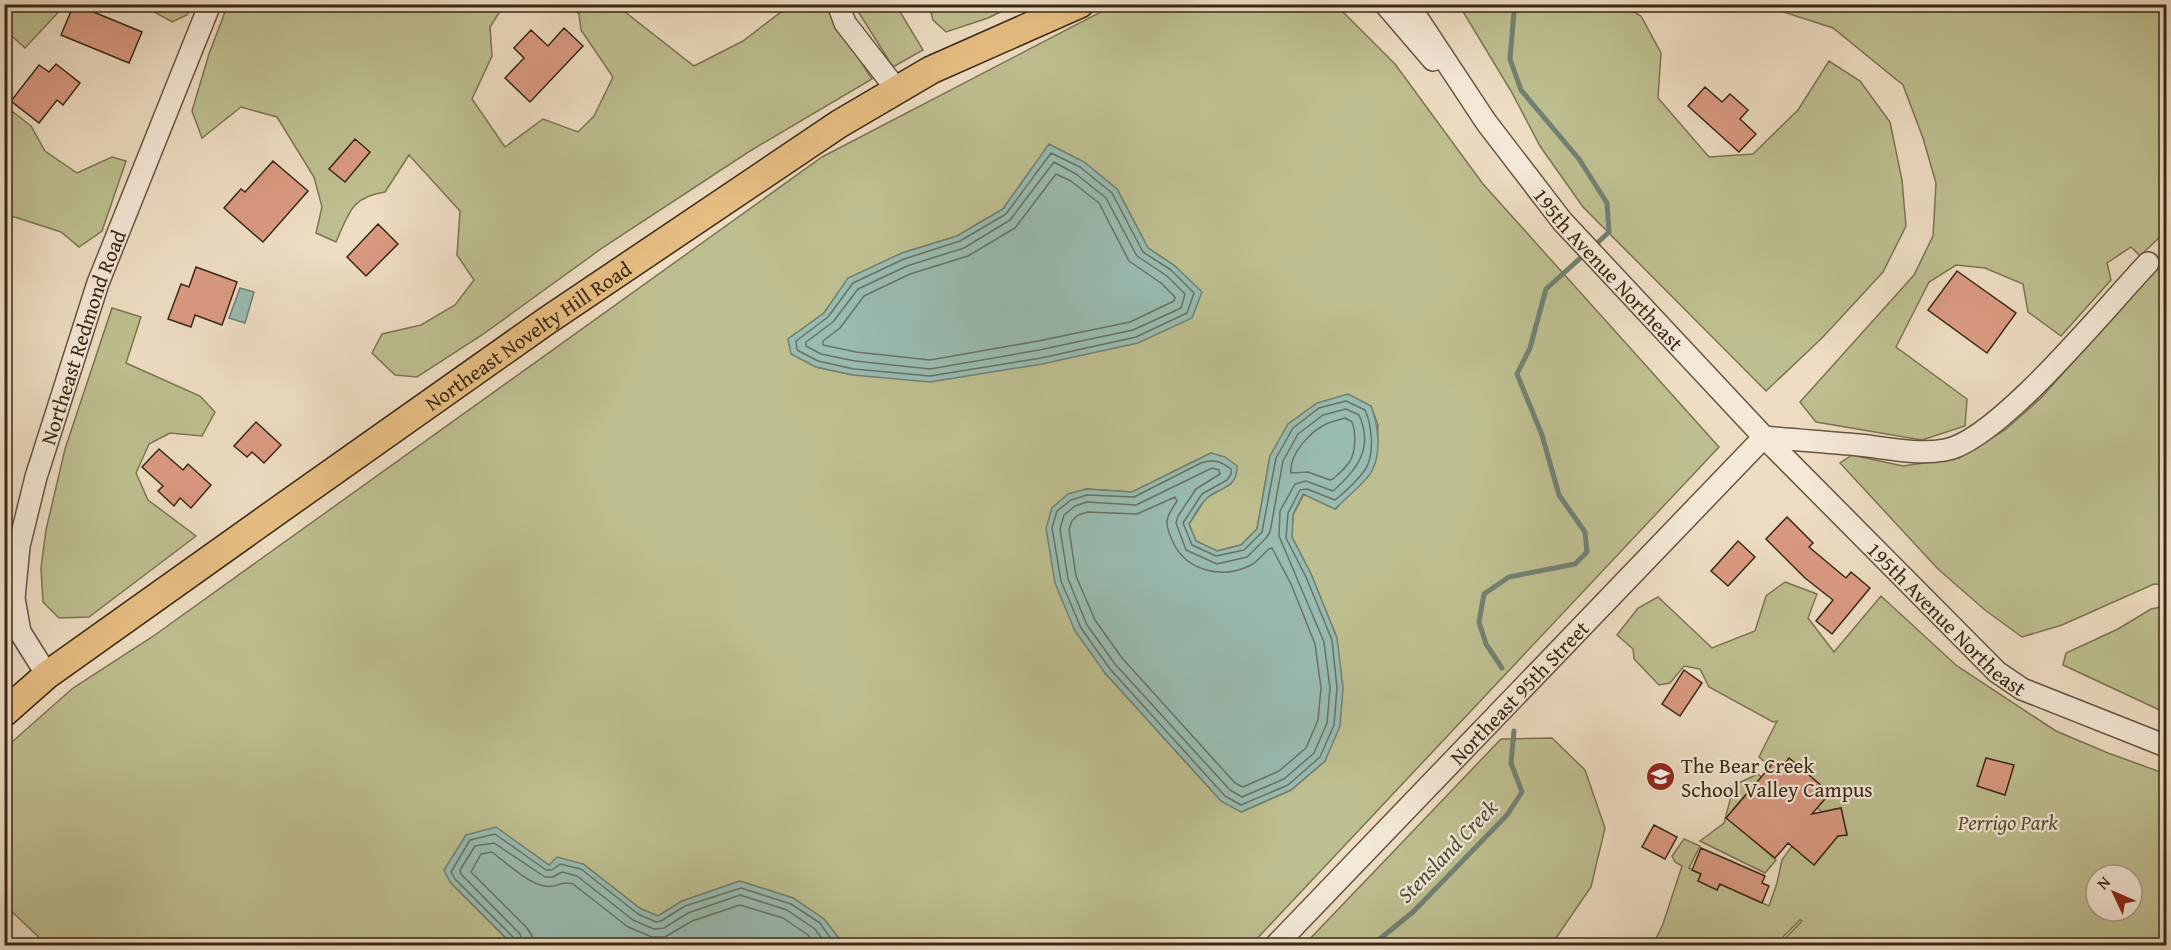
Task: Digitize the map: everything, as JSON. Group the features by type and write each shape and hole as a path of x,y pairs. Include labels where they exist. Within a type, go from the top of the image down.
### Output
{"main road":[{"name":"Northeast Novelty Hill Road","path":"4,712 47,675 545,322 839,124 936,68 1080,4"}],"street":[{"name":"Northeast Redmond Road","path":"47,675 20,632 14,598 20,546 36,477 98,283 210,4"},
{"path":"838,4 845,23 897,90"},
{"path":"1385,4 1486,122"},
{"path":"1408,4 1486,122"},
{"path":"1421,4 1468,81 1486,122"},
{"name":"195th Avenue Northeast","path":"1486,122 1562,221 1615,279 1764,437 1997,672 2022,689 2166,746"},
{"path":"1764,437 1911,452 1948,450 1979,434 2030,391 2148,263"},
{"name":"Northeast 95th Street","path":"1275,945 1764,437"}],"green space":[{"path":"228,4 401,4 410,9 438,5 504,5 490,27 492,56 472,99 505,147 543,119 578,132 594,116 613,77 581,30 579,14 567,5 616,5 694,66 743,41 790,5 829,5 829,12 872,79 750,151 605,246 482,335 417,377 395,375 372,353 382,334 421,325 455,305 474,280 457,255 460,211 409,155 385,192 374,194 358,202 348,215 336,242 316,233 322,207 314,177 277,117 241,107 202,138 192,111 209,54"},
{"path":"929,4 1015,5 988,18 946,32 933,20"},
{"path":"4,5 65,5 25,48 5,30"},
{"path":"142,5 192,5 187,15 172,22"},
{"path":"854,5 896,5 923,50 893,67"},
{"path":"1114,5 1336,5 1395,64 1483,184 1719,447 1251,945 844,945 824,919 793,898 740,881 682,901 658,916 641,909 583,864 549,865 496,828 450,882 513,945 47,945 5,905 4,749 73,688 152,637 822,157","holes":["1027,175 1117,189 1148,248 1175,266 853,375 816,367 792,354 788,339 824,313 849,278 902,253 957,236 1003,209","1371,406 1378,425 1377,450 1336,509 1304,494 1293,515 1292,537 1311,574 1337,638 1325,761 1291,790 1242,812 1221,801 1105,673 1086,489 1132,492 1211,453 1231,484 1206,498 1189,524 1196,541 1217,551 1241,545 1257,529 1270,456"]},
{"path":"1459,5 1622,5 1641,16 1661,53 1658,98 1709,157 1753,154 1798,110 1829,61 1860,81 1890,122 1902,180 1906,226 1883,272 1822,338 1766,391 1583,207 1540,146 1511,91"},
{"path":"1769,5 2166,5 2166,231 2140,256 2131,247 2107,263 2111,280 2061,336 2028,312 2023,284 1985,268 1956,265 1929,282 1896,347 1967,399 1965,426 1922,440 1816,422 1800,402 1914,275 1933,236 1936,183 1923,138 1903,85 1833,28 1774,9"},
{"path":"4,105 31,126 45,151 77,173 112,157 126,161 102,231 79,247 61,232 5,214"},
{"path":"2166,258 2166,585 2154,584 2062,625 2022,637 1985,610 1938,569 1840,463 1852,455 1903,466 1959,458 2005,430 2040,399"},
{"path":"112,308 141,317 126,363 200,396 215,412 202,436 170,433 149,444 136,473 148,500 196,536 89,617 59,618 43,602 41,568 46,530 65,449"},
{"name":"Perrigo Park","path":"1785,582 1817,594 1808,618 1834,652 1881,596 1957,666 2056,731 2166,774 2166,945 1779,945 1802,921 1800,920 1775,945 1653,945 1663,924 1682,866 1675,862 1672,856 1684,839 1700,846 1689,868 1701,874 1698,881 1717,890 1720,884 1769,906 1782,860 1792,846 1814,865 1832,843 1828,839 1847,834 1841,808 1822,812 1817,808 1830,793 1789,759 1782,767 1775,761 1770,766 1759,757 1777,721 1773,722 1709,687 1700,669 1684,666 1670,683 1659,685 1634,659 1633,649 1617,635 1638,608 1658,597 1712,648 1755,631 1766,596"},
{"path":"2166,606 2166,619 2160,633 2166,652 2166,713 2063,665 2066,653 2118,629 2151,609"},
{"path":"1552,738 1585,770 1605,828 1591,887 1556,938 1548,945 1304,945 1501,739"},
{"path":"1758,774 1785,797 1773,812 1748,792 1734,808 1734,824 1776,860 1765,873 1700,841 1724,823 1734,785"}],"water":[{"path":"1049,144 1084,162 1117,189 1148,248 1175,266 1202,292 1192,318 1138,343 1042,364 930,382 853,375 816,367 791,354 788,339 824,313 848,278 902,253 957,236 1003,209"},
{"path":"240,288 254,292 245,323 229,318"},
{"path":"1348,394 1371,406 1376,421 1378,447 1372,471 1335,509 1303,494 1293,515 1292,537 1311,574 1337,638 1343,688 1340,726 1325,761 1291,790 1241,812 1221,801 1105,673 1075,631 1055,583 1046,528 1052,508 1068,494 1086,489 1132,492 1211,453 1225,457 1237,466 1236,474 1231,484 1206,499 1189,524 1196,541 1217,551 1241,545 1257,529 1270,456 1288,424 1317,403"},
{"path":"496,827 549,865 557,857 583,864 641,909 658,916 682,901 740,881 793,898 824,919 844,945 513,945 450,882 444,870 466,835"}],"building":[{"path":"74,4 142,32 129,63 61,35"},
{"path":"564,28 583,46 530,102 505,78 524,58 514,48 531,30 548,46"},
{"path":"56,64 80,83 63,105 57,100 39,123 11,101 39,65 49,72"},
{"path":"1705,87 1722,102 1730,94 1748,110 1740,119 1756,134 1739,152 1688,106"},
{"path":"355,139 370,152 345,182 329,169"},
{"path":"273,161 308,191 263,242 224,208 241,189 245,192"},
{"path":"378,224 398,244 366,276 347,257"},
{"path":"196,267 237,282 222,325 195,315 191,327 168,319 181,284 189,287"},
{"path":"1957,271 2016,313 1987,353 1928,310"},
{"path":"256,422 281,445 264,463 252,452 247,457 234,446"},
{"path":"159,449 183,470 188,464 211,485 191,508 180,498 174,506 158,491 163,486 142,467"},
{"path":"1787,517 1813,543 1809,547 1846,578 1851,572 1870,588 1832,634 1816,621 1833,600 1805,578 1766,539"},
{"path":"1738,541 1755,557 1728,586 1711,571"},
{"path":"1684,670 1702,683 1680,716 1662,704"},
{"path":"1789,758 1830,793 1812,814 1841,808 1847,835 1838,836 1814,865 1788,843 1775,858 1726,818 1775,761 1782,767"},
{"path":"1986,758 2014,765 2005,795 1977,786"},
{"path":"1654,825 1677,837 1665,859 1642,847"},
{"path":"1701,848 1765,876 1762,883 1769,886 1762,903 1720,884 1717,890 1698,881 1701,874 1692,870"}],"waterway":[{"name":"Stensland Creek","path":"1509,4 1514,12 1510,59 1521,90 1579,159 1607,203 1609,232 1592,248"},
{"name":"Stensland Creek","path":"1502,668 1486,644 1479,622 1484,594 1509,577 1575,564 1587,552 1585,532 1559,495 1542,435 1517,374 1530,348 1546,289 1585,254"},
{"name":"Stensland Creek","path":"1371,946 1413,912 1507,815 1522,792 1511,763 1514,731"}],"place":[{"name":"The Bear Creek School Valley Campus","path":"1660,777"}]}
